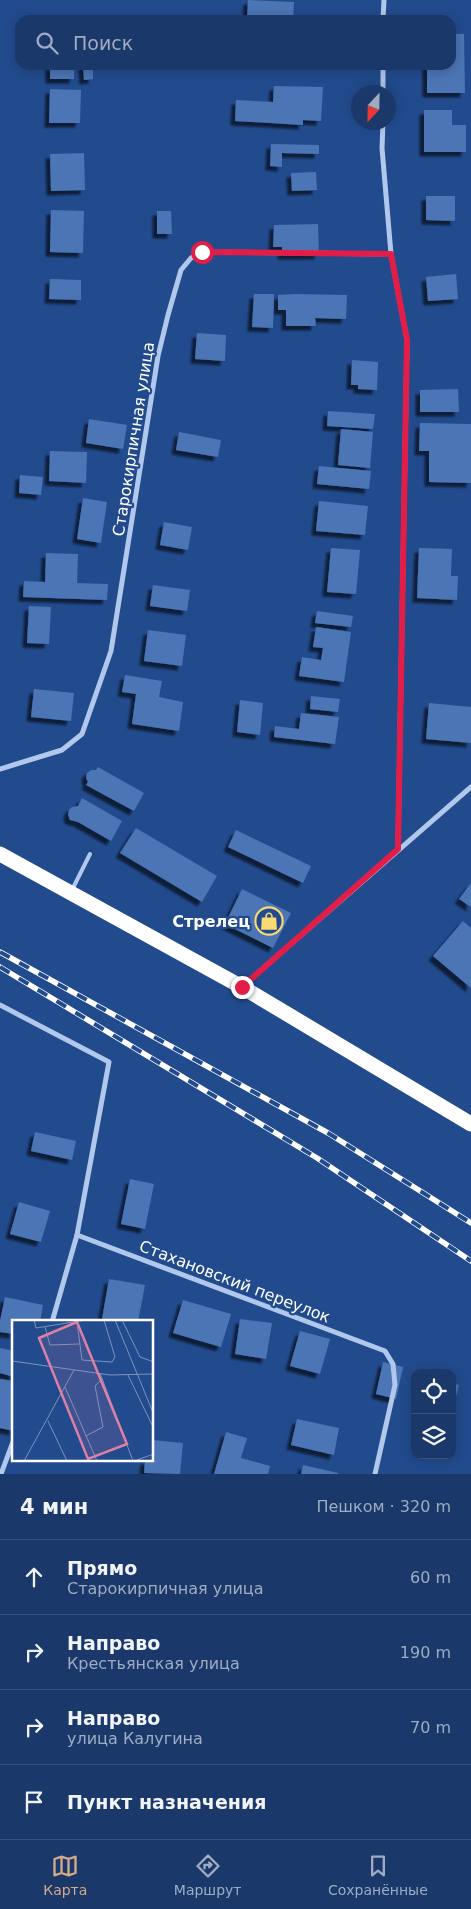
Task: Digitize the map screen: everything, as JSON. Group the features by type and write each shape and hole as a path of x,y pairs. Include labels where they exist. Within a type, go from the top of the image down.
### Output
{"highway":[{"path":"0,854 242,987 471,1124"}],"street":[{"path":"383,15 384,0"},
{"path":"383,70 383,85"},
{"path":"383,130 382,148 391,254 407,340 398,849"},
{"name":"Старокирпичная улица","path":"0,769 62,750 82,734 111,652 158,356 182,270 191,258 202,252 391,254"},
{"path":"242,987 471,787"},
{"path":"0,1005 109,1062 77,1235 53,1320"},
{"name":"Стахановский переулок","path":"77,1235 385,1350 392,1364 395,1385 375,1474"},
{"path":"1,1474 12,1444"}],"lane":[{"path":"70,893 90,854"}],"building":[{"path":"248,0 294,2 293,15 247,15"},
{"path":"456,34 464,34 465,93 427,93 427,70 456,70"},
{"path":"50,70 74,70 74,79 50,79"},
{"path":"83,70 93,70 93,79 84,80"},
{"path":"274,86 323,87 321,121 303,120 303,125 235,121 236,100 273,102"},
{"path":"50,89 81,90 80,123 49,123"},
{"path":"424,110 452,110 452,125 466,125 466,152 424,152"},
{"path":"271,144 319,145 319,154 282,153 282,167 270,166"},
{"path":"84,153 85,190 51,191 50,154"},
{"path":"316,172 317,190 292,191 291,173"},
{"path":"426,196 455,196 455,221 426,220"},
{"path":"51,210 84,211 83,253 50,252"},
{"path":"157,211 171,211 172,234 157,234"},
{"path":"318,224 319,255 282,255 282,247 273,247 274,225"},
{"path":"456,274 458,299 428,301 426,277"},
{"path":"50,279 81,280 81,300 49,299"},
{"path":"254,294 274,294 273,328 252,327"},
{"path":"278,295 347,295 346,319 315,318 316,326 286,326 286,310 278,310"},
{"path":"197,333 226,335 225,361 195,359"},
{"path":"352,360 378,362 377,390 358,389 358,385 351,385"},
{"path":"458,389 459,412 420,412 420,390"},
{"path":"328,411 375,414 373,429 327,426"},
{"path":"89,419 127,425 123,449 86,443"},
{"path":"420,423 471,424 471,483 429,482 429,451 419,451"},
{"path":"341,429 373,432 370,468 338,465"},
{"path":"179,432 221,440 218,457 176,450"},
{"path":"50,451 87,452 86,483 49,481"},
{"path":"319,466 371,471 369,489 317,484"},
{"path":"20,475 43,477 41,495 19,493"},
{"path":"83,498 107,502 101,543 77,539"},
{"path":"319,501 368,506 365,535 316,531"},
{"path":"164,522 192,527 188,550 160,545"},
{"path":"331,548 360,550 356,594 327,592"},
{"path":"419,548 452,549 451,576 458,576 457,600 417,598"},
{"path":"46,553 78,554 77,583 108,584 107,600 23,597 24,581 45,582"},
{"path":"153,585 190,590 187,611 150,606"},
{"path":"29,606 51,607 49,644 27,643"},
{"path":"317,611 353,616 351,627 315,623"},
{"path":"316,627 351,632 344,682 299,676 302,657 321,660 323,648 313,647"},
{"path":"148,630 186,635 182,666 144,661"},
{"path":"125,675 162,681 159,697 183,702 179,731 132,724 136,694 122,692"},
{"path":"34,689 74,693 71,721 31,717"},
{"path":"311,696 340,699 338,712 310,709"},
{"path":"240,700 263,703 260,735 237,732"},
{"path":"429,703 471,707 471,743 426,739"},
{"path":"301,713 339,717 335,744 274,737 275,726 299,729"},
{"path":"98,767 144,793 134,811 86,785 88,782 86,778 87,773 91,770 96,770"},
{"path":"82,798 122,821 111,841 78,822 70,820 69,810 72,807 78,806"},
{"path":"136,828 217,876 202,902 120,853"},
{"path":"236,830 311,866 303,883 228,847"},
{"path":"471,883 471,907 459,899"},
{"path":"242,889 291,913 273,948 225,924"},
{"path":"463,921 471,928 471,988 433,956"},
{"path":"35,1132 76,1141 72,1160 31,1151"},
{"path":"130,1179 154,1184 145,1229 121,1224"},
{"path":"19,1202 50,1211 41,1242 10,1234"},
{"path":"109,1279 145,1285 138,1320 102,1319"},
{"path":"5,1297 43,1305 40,1320 12,1320 12,1334 0,1332 0,1321"},
{"path":"183,1300 231,1314 221,1347 173,1333"},
{"path":"240,1319 272,1323 266,1359 235,1354"},
{"path":"300,1331 330,1339 320,1374 290,1366"},
{"path":"0,1348 12,1351 12,1376 0,1373"},
{"path":"383,1362 403,1367 396,1399 376,1394"},
{"path":"0,1379 12,1381 12,1431 0,1428"},
{"path":"456,1384 459,1385 456,1396"},
{"path":"297,1419 339,1428 334,1455 291,1445"},
{"path":"226,1432 247,1438 241,1458 270,1466 268,1474 214,1474"},
{"path":"154,1440 183,1443 180,1474 144,1473 145,1462 154,1462"},
{"path":"303,1465 338,1473 338,1474 301,1474"}],"railway":[{"path":"0,952 328,1133 471,1223"},
{"path":"0,967 317,1158 471,1261"}],"place":[{"name":"Стрелец","path":"269,921"}],"route":[{"path":"202,252 391,254 407,340 398,849 242,987"}]}
